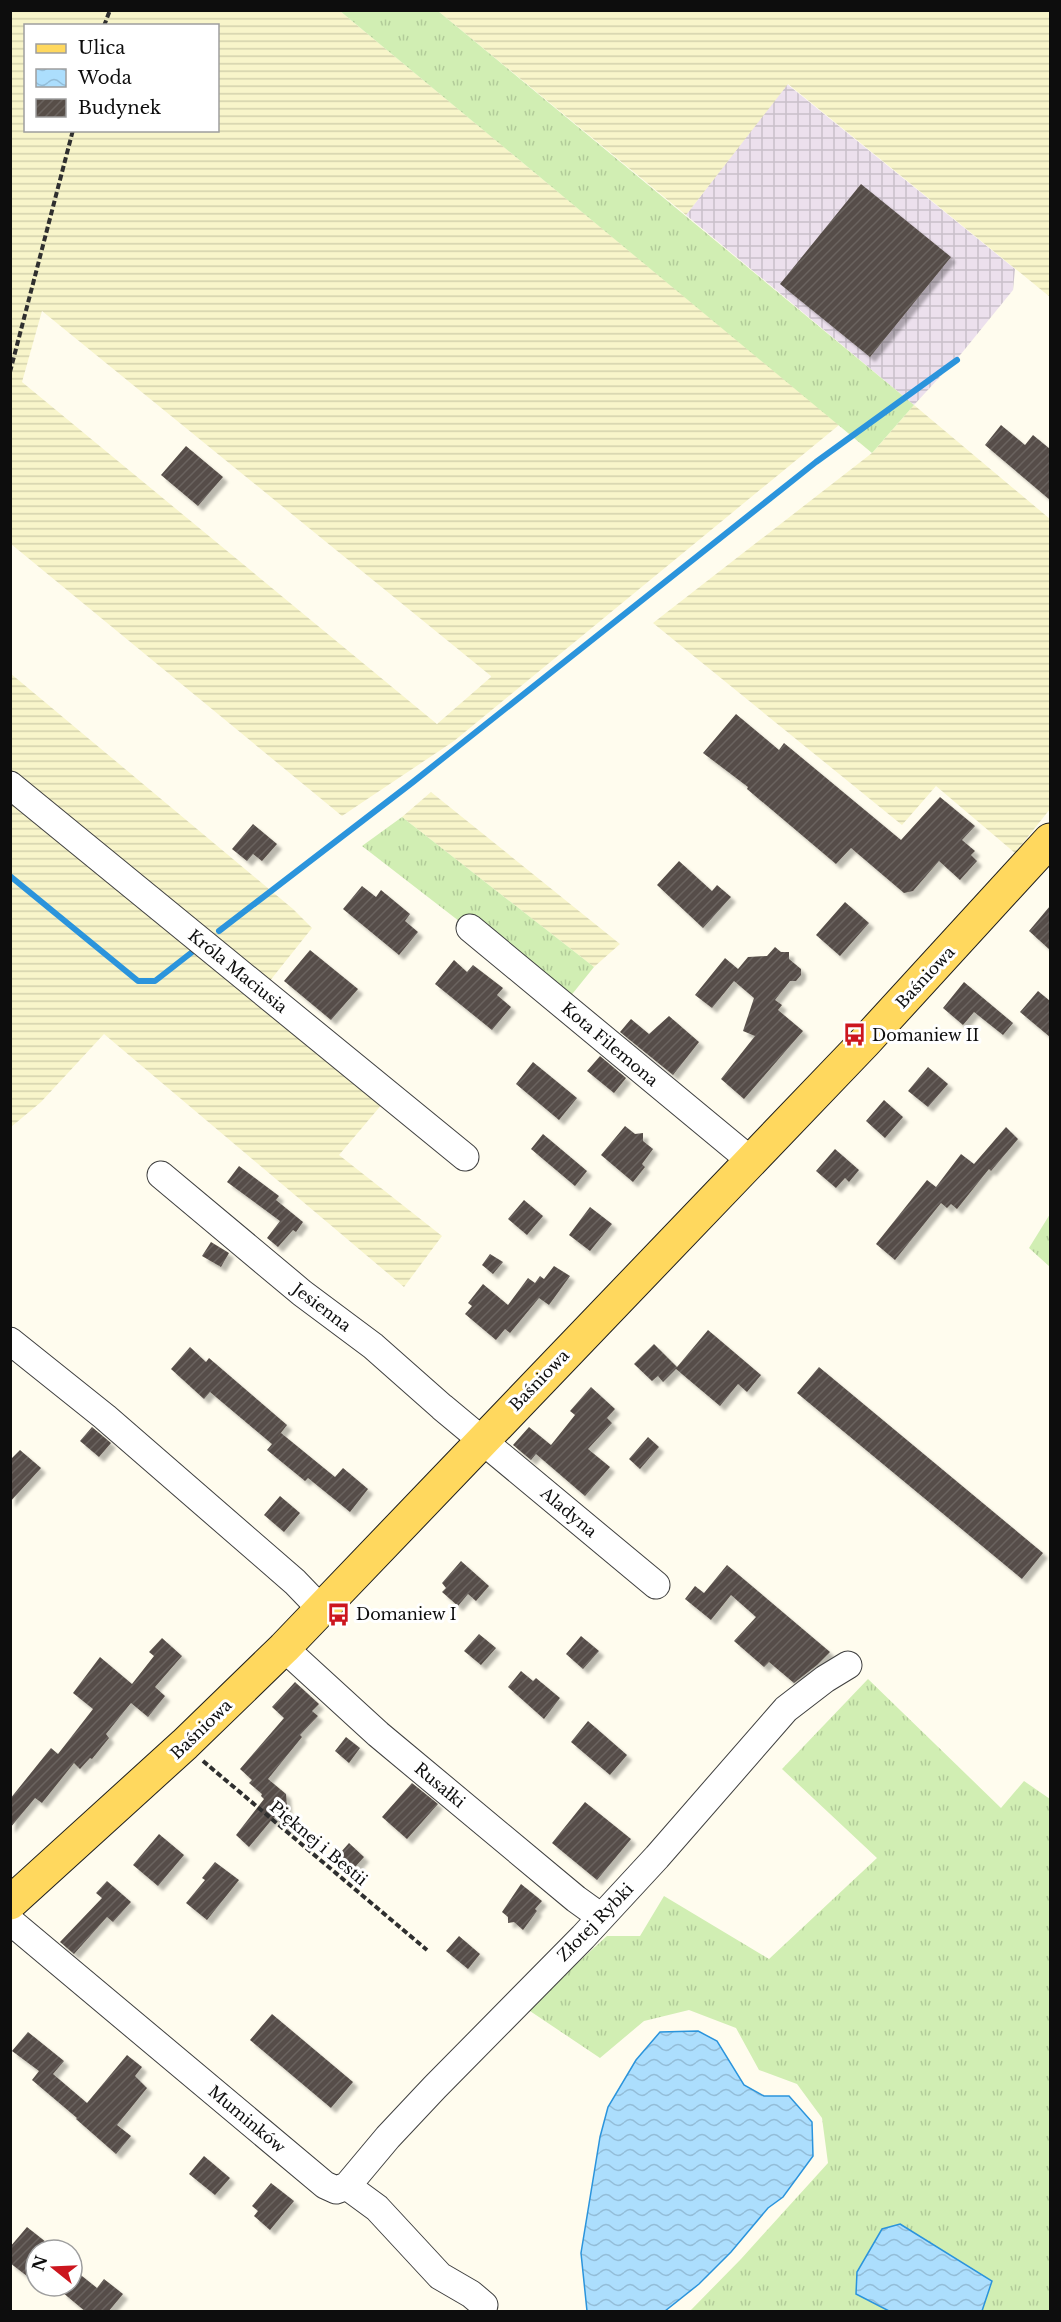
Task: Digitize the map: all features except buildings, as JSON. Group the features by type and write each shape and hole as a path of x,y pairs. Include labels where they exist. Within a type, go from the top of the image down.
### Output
{"main road":[{"name":"Baśniowa","path":"10,1903 185,1744 284,1648 948,954 1050,840"}],"street":[{"name":"Króla Maciusia","path":"10,785 465,1157"},
{"name":"Kota Filemona","path":"470,927 750,1160"},
{"name":"Jesienna","path":"161,1175 302,1293 373,1346 482,1439"},
{"path":"10,1341 105,1417 295,1582 321,1609"},
{"name":"Aladyna","path":"482,1439 656,1585"},
{"name":"Rusałki","path":"284,1648 378,1734 576,1899 601,1917"},
{"name":"Złotej Rybki","path":"347,2186 428,2095 657,1857 786,1709 825,1679 848,1665"},
{"name":"Muminków","path":"10,1921 325,2184 336,2190 347,2186 378,2208 440,2276 471,2294 484,2305"}],"path":[{"path":"10,372 73,132"},
{"name":"Pięknej i Bestii","path":"196,1755 427,1950"}],"shaded area":[{"path":"10,11 340,11 839,425 454,741 342,816 11,544","holes":["42,311 491,676 437,724 22,382"]},
{"path":"438,11 1050,11 1050,297 788,84 686,215"},
{"path":"787,84 1015,269 1013,290 961,354 914,405 686,215"},
{"path":"914,405 1050,519 1050,809 1015,853 936,786 902,825 653,623 872,453"},
{"path":"10,673 293,909 312,928 265,987 383,1103 339,1155 442,1236 404,1287 104,1034 41,1102 11,1127"},
{"path":"431,792 620,944 594,967 402,817"}],"green space":[{"path":"340,11 438,11 914,405 872,453"},
{"path":"402,817 594,967 565,1003 362,846"},
{"path":"1050,1214 1050,1267 1029,1248"},
{"path":"868,1679 1001,1808 1024,1781 1050,1799 1050,2311 690,2311 741,2259 828,2163 822,2118 797,2084 759,2070 736,2028 689,2010 644,2021 600,2058 527,2009 607,1936 640,1936 664,1896 769,1959 877,1858 782,1769"}],"water":[{"path":"698,2031 717,2041 744,2085 764,2096 789,2096 812,2122 813,2156 783,2197 768,2208 731,2252 699,2284 665,2311 587,2311 581,2253 600,2137 608,2107 636,2060 660,2032"},
{"path":"900,2224 992,2281 982,2311 889,2311 856,2294 857,2272 882,2229"}],"waterway":[{"path":"219,931 413,782 816,462 957,360"},
{"path":"10,876 138,981 155,981 196,949"}],"place":[{"name":"Domaniew II","path":"854,1035"},
{"name":"Domaniew I","path":"338,1614"}]}
